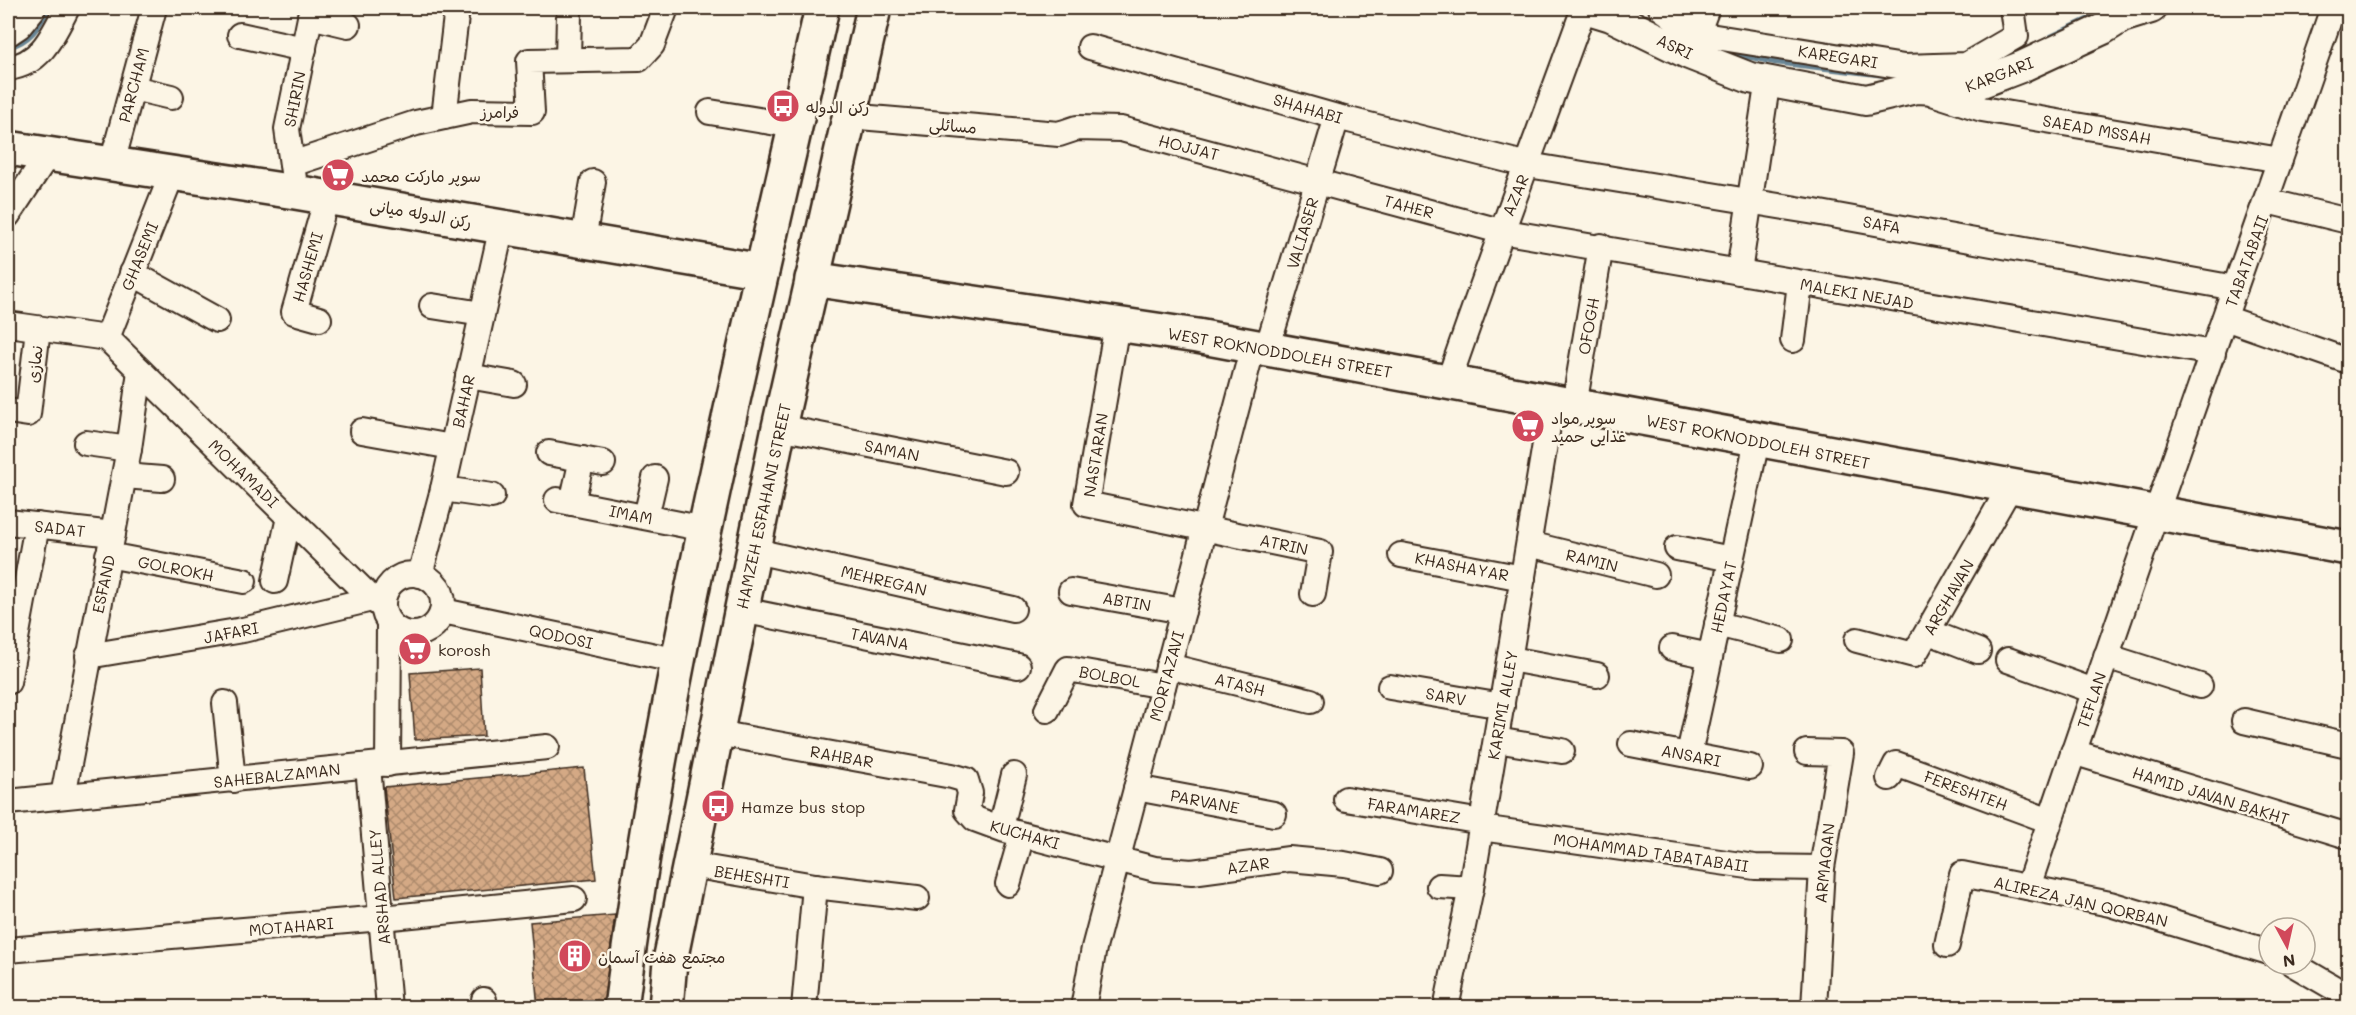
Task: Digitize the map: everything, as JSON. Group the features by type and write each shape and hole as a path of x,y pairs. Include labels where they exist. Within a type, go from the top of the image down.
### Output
{"main road":[{"path":"621,1008 633,922 705,529 822,8"},
{"path":"839,8 853,13 872,8"},
{"name":"HAMZEH ESFAHANI STREET","path":"670,1000 676,929 779,427 872,8"},
{"path":"812,56 818,48 836,42 853,50 860,68"},
{"name":"رکن الدوله میانی","path":"8,148 172,174 294,178 327,197 762,271"},
{"name":"WEST ROKNODDOLEH STREET","path":"812,279 1117,324 1260,348 2349,548"},
{"path":"633,922 639,932 650,937 667,935 676,929"}],"street":[{"path":"8,30 25,16 30,8"},
{"path":"8,68 26,63 37,56 67,8"},
{"name":"PARCHAM","path":"112,163 154,8"},
{"path":"444,117 457,8"},
{"name":"فرامرز","path":"294,178 416,123 472,111 532,112 529,61 639,59 652,45 666,8"},
{"name":"ASRI","path":"1585,8 1611,16 1689,54 1750,78 1767,80"},
{"name":"AZAR","path":"1448,383 1500,231 1528,165 1585,8"},
{"name":"KAREGARI","path":"1661,8 1697,34 1904,67 1966,65 2016,36 2012,8"},
{"path":"1697,34 1707,8"},
{"name":"KARGARI","path":"1767,80 1816,92 1866,100 1916,88 1960,90 2031,62 2103,29 2122,17 2151,8"},
{"name":"TABATABAII","path":"2155,513 2267,201 2333,8"},
{"path":"311,12 348,25"},
{"name":"SHIRIN","path":"294,178 287,129 311,12"},
{"path":"568,60 569,14"},
{"path":"240,35 304,49"},
{"name":"SHAHABI","path":"1090,47 1337,117 1528,165"},
{"path":"1738,272 1767,80"},
{"path":"133,88 171,97"},
{"name":"SAEAD MSSAH","path":"1916,88 1982,110 2280,160"},
{"path":"711,112 795,126"},
{"name":"مسائلی","path":"848,116 1059,134"},
{"name":"VALIASER","path":"1260,348 1337,117"},
{"name":"HOJJAT","path":"1059,134 1077,128 1121,129 1317,182"},
{"path":"8,215 48,154"},
{"name":"SAFA","path":"1528,165 1826,214 2235,288"},
{"name":"GHASEMI","path":"107,338 172,174"},
{"path":"583,240 593,182"},
{"name":"TAHER","path":"1317,182 1500,231"},
{"name":"HASHEMI","path":"319,319 294,312 327,197"},
{"path":"2267,201 2349,221"},
{"name":"BAHAR","path":"420,575 443,489 502,226"},
{"name":"MALEKI NEJAD","path":"1500,231 1601,246 1800,283 2213,353"},
{"name":"OFOGH","path":"1563,404 1601,246"},
{"path":"132,273 217,320"},
{"path":"1793,340 1800,283"},
{"path":"432,306 482,314"},
{"path":"2225,318 2349,362"},
{"path":"8,324 107,338"},
{"name":"NASTARAN","path":"1117,324 1086,504 1205,527"},
{"name":"نمازی","path":"8,411 28,414 38,329"},
{"name":"MOHAMADI","path":"107,338 381,610"},
{"name":"MORTAZAVI","path":"1083,1008 1094,948 1205,527 1260,348"},
{"name":"ESFAND","path":"63,796 129,450 140,371"},
{"path":"468,376 514,384"},
{"name":"KARIMI ALLEY","path":"1446,1008 1471,888 1528,544 1563,404"},
{"name":"SAMAN","path":"779,427 1006,472"},
{"path":"362,430 452,447"},
{"name":"HEDAYAT","path":"1689,754 1757,441"},
{"path":"86,443 129,450"},
{"name":"IMAM","path":"549,453 592,461 565,501 705,529"},
{"path":"124,476 162,479"},
{"path":"646,517 655,478"},
{"name":"ARGHAVAN","path":"1857,640 1914,655 2010,487"},
{"path":"443,489 492,496"},
{"name":"TEFLAN","path":"2028,887 2155,513"},
{"path":"274,581 288,517"},
{"name":"SADAT","path":"8,522 37,525 111,544"},
{"path":"8,682 37,525"},
{"name":"ATRIN","path":"1205,527 1320,552 1313,594"},
{"name":"GOLROKH","path":"111,544 243,581"},
{"name":"RAMIN","path":"1528,544 1656,575"},
{"path":"1677,548 1731,559"},
{"name":"MEHREGAN","path":"755,551 1013,609"},
{"name":"KHASHAYAR","path":"1401,555 1523,578"},
{"path":"420,575 436,584 444,602 443,611 433,628 416,635 406,634 381,610 387,588 393,581 401,576 420,575"},
{"name":"ABTIN","path":"1071,591 1184,612"},
{"name":"JAFARI","path":"88,656 381,610"},
{"name":"ARSHAD ALLEY","path":"381,610 378,765 382,918 389,1008"},
{"name":"TAVANA","path":"742,610 1018,666"},
{"name":"QODOSI","path":"443,611 679,661"},
{"path":"1717,624 1781,640"},
{"path":"1929,632 1978,651"},
{"path":"1672,648 1710,656"},
{"path":"2106,656 2200,686"},
{"path":"1510,659 1597,675"},
{"path":"2008,660 2094,691"},
{"name":"BOLBOL","path":"1047,710 1068,669 1166,676"},
{"name":"ATASH","path":"1166,676 1311,701"},
{"name":"SARV","path":"1390,687 1502,706"},
{"path":"225,703 233,780"},
{"path":"2244,721 2349,745"},
{"name":"RAHBAR","path":"717,733 966,780"},
{"path":"1496,740 1562,751"},
{"name":"ANSARI","path":"1631,744 1750,767"},
{"name":"SAHEBALZAMAN","path":"8,802 547,747"},
{"name":"ARMAQAN","path":"1807,752 1841,753 1822,868 1814,1008"},
{"name":"HAMID JAVAN BAKHT","path":"2073,752 2349,836"},
{"name":"FERESHTEH","path":"1889,778 1896,764 2050,821"},
{"path":"1008,884 1014,775"},
{"name":"KUCHAKI","path":"966,780 970,793 967,810 975,819 1011,831 1118,858"},
{"name":"PARVANE","path":"1136,788 1274,814"},
{"name":"FARAMAREZ","path":"1346,799 1481,825"},
{"name":"MOHAMMAD TABATABAII","path":"1481,825 1755,867 1822,868"},
{"name":"AZAR","path":"1118,858 1155,869 1192,872 1289,859 1344,864 1380,871"},
{"name":"BEHESHTI","path":"690,865 815,886 917,898"},
{"name":"ALIREZA JAN QORBAN","path":"1947,945 1962,874 2110,904 2257,948"},
{"path":"804,1008 815,886"},
{"path":"1440,886 1471,888"},
{"name":"MOTAHARI","path":"8,950 574,899"},
{"path":"2314,976 2349,996"}],"building":[{"path":"480,668 484,736 415,740 410,673"},
{"path":"584,768 596,879 396,898 384,787"},
{"name":"مجتمع هفت آسمان","path":"615,915 603,1008 538,1008 530,922"}],"waterway":[{"path":"8,47 28,37 41,22 48,8"},
{"path":"2051,37 2104,12"},
{"path":"1714,49 1775,62 1893,76"}],"place":[{"name":"رکن الدوله","path":"783,106"},
{"name":"سوپر مارکت محمد","path":"338,175"},
{"name":"سوپر مواد غذایی حمید","path":"1528,426"},
{"name":"korosh","path":"415,649"},
{"name":"Hamze bus stop","path":"718,806"},
{"name":"مجتمع هفت آسمان","path":"575,956"}]}
